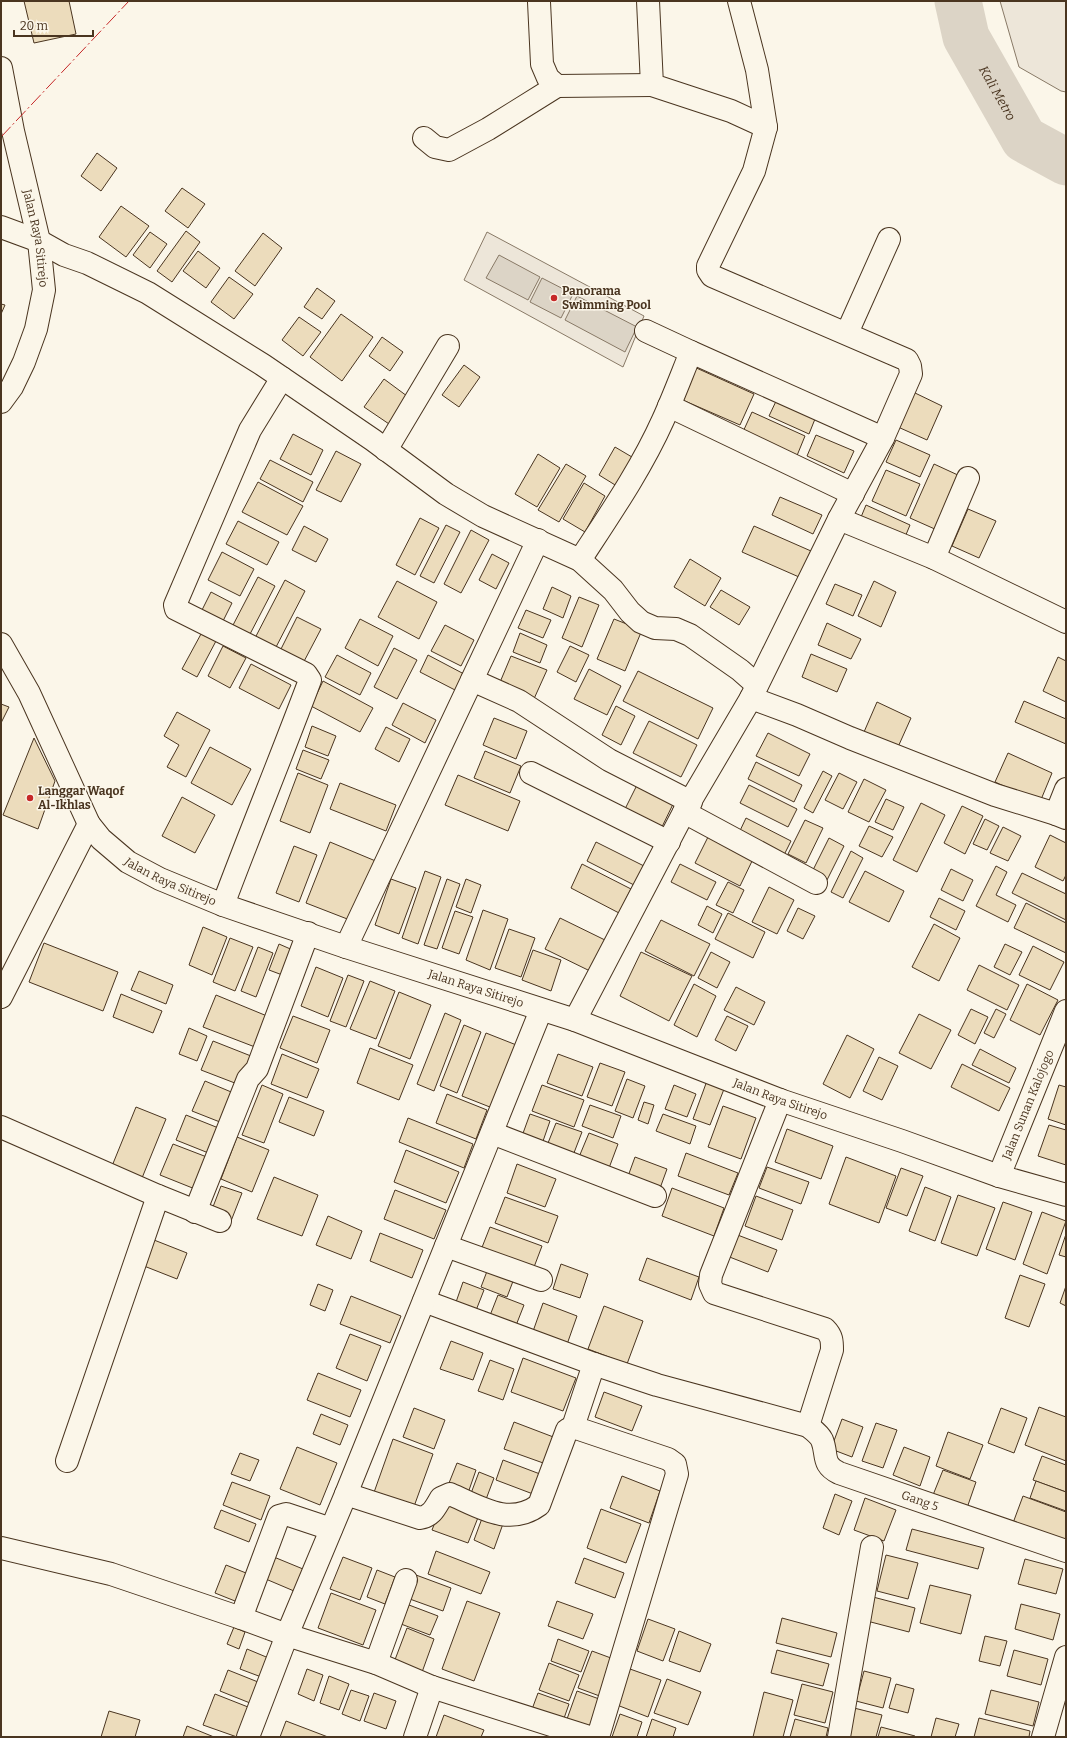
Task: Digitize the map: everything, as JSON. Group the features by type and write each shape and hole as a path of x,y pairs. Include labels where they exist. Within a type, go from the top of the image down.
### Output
{"street":[{"path":"648,1 652,85"},
{"path":"574,1020 688,807 754,691 840,518 883,438 912,374 907,360 718,279 712,276 708,270 708,266 754,171 766,127 757,70 739,1"},
{"path":"539,2 542,64 548,78 557,86"},
{"name":"Jalan Raya Sitirejo","path":"1,68 13,131 39,241 44,290 36,329 24,362 12,387 1,402"},
{"path":"424,138 435,147 450,150 488,129 557,86 652,85 731,111 766,127"},
{"path":"1,227 39,241 64,255 87,263 148,293 282,378 386,450 446,494 482,516 580,560 614,590 630,612 641,622 655,628 676,629 690,635 740,670 754,691 797,715 850,738 995,794 1061,816 1066,789"},
{"path":"847,333 889,239"},
{"path":"646,331 883,438"},
{"path":"386,450 448,346"},
{"path":"580,560 625,490 646,454 669,406 691,352"},
{"path":"223,905 310,680 306,674 176,609 175,605 250,430 282,378"},
{"path":"669,406 853,494"},
{"path":"934,558 968,478"},
{"path":"840,518 934,558 1066,622"},
{"path":"346,946 538,540"},
{"name":"Jalan Raya Sitirejo","path":"1,644 29,693 89,824 101,839 128,862 160,879 223,905 574,1020 780,1100 902,1140 999,1176 1066,1195"},
{"path":"472,680 519,701 609,760 816,883"},
{"path":"531,773 669,842"},
{"path":"1,998 89,824"},
{"path":"195,1212 248,1079 257,1069 308,933"},
{"path":"248,1737 287,1635 332,1529 541,1010"},
{"name":"Jalan Sunan Kalojogo","path":"999,1176 1066,1011"},
{"path":"424,1301 594,1364 657,1385 804,1425 832,1350 830,1334 825,1329 714,1293 710,1284 711,1274 780,1100"},
{"path":"1,1128 195,1212 220,1221"},
{"path":"492,1133 654,1196"},
{"path":"67,1461 158,1196"},
{"path":"446,1246 541,1280"},
{"path":"346,1494 420,1518 433,1513 441,1498 450,1494 504,1515 522,1515 539,1505 567,1430 573,1427 594,1364"},
{"name":"Gang 5","path":"804,1425 815,1431 822,1440 826,1462 832,1469 839,1473 1066,1551"},
{"path":"573,1427 668,1459 675,1464 676,1474 598,1737"},
{"path":"241,1618 265,1550 279,1516 282,1514 332,1529"},
{"path":"839,1737 872,1547"},
{"path":"1,1548 111,1574 287,1635 376,1663 432,1687 589,1737"},
{"path":"376,1663 406,1580"},
{"path":"1042,1737 1066,1657"},
{"path":"415,1737 432,1687"}],"shaded area":[{"path":"1000,1 1066,1 1066,92 1061,91 1019,67"},
{"name":"Panorama Swimming Pool","path":"487,232 644,316 623,367 464,280"},
{"path":"499,255 540,277 528,300 486,278"},
{"path":"542,278 573,294 561,318 530,302"},
{"path":"577,296 637,327 625,352 565,320"}],"building":[{"path":"24,1 69,1 76,34 34,43"},
{"path":"97,153 117,168 101,191 81,176"},
{"path":"182,188 205,204 188,228 165,211"},
{"path":"121,206 149,226 126,257 99,237"},
{"path":"186,231 200,242 172,282 157,271"},
{"path":"150,232 167,244 150,268 133,255"},
{"path":"263,233 282,248 255,286 235,271"},
{"path":"198,251 220,268 206,288 183,271"},
{"path":"229,277 253,294 234,319 211,302"},
{"path":"317,288 335,301 322,319 304,307"},
{"path":"1,304 5,305 1,314"},
{"path":"341,314 373,337 342,381 310,357"},
{"path":"299,317 321,332 303,356 282,340"},
{"path":"382,337 403,352 390,371 369,356"},
{"path":"464,365 480,377 459,407 442,395"},
{"path":"692,366 754,394 740,425 678,398"},
{"path":"384,379 411,399 392,426 364,407"},
{"path":"913,392 942,406 927,440 898,427"},
{"path":"778,397 817,414 809,434 769,416"},
{"path":"752,412 805,436 796,458 742,434"},
{"path":"293,434 323,450 311,475 280,459"},
{"path":"816,435 854,451 844,473 807,456"},
{"path":"896,440 930,455 920,477 886,462"},
{"path":"615,447 637,460 620,488 599,475"},
{"path":"336,451 361,464 341,502 316,490"},
{"path":"538,454 560,468 537,507 515,494"},
{"path":"270,460 313,482 303,502 260,479"},
{"path":"566,464 586,476 559,522 538,510"},
{"path":"934,464 960,476 937,530 910,518"},
{"path":"886,470 920,484 906,516 872,501"},
{"path":"258,482 303,506 287,535 242,512"},
{"path":"584,483 605,496 585,532 563,519"},
{"path":"780,497 822,515 813,534 772,515"},
{"path":"866,505 910,525 903,542 859,522"},
{"path":"968,509 996,521 979,558 952,546"},
{"path":"420,518 439,528 415,575 396,565"},
{"path":"238,521 279,542 267,565 226,544"},
{"path":"446,525 460,532 434,583 420,576"},
{"path":"304,526 328,539 316,562 292,550"},
{"path":"754,526 811,551 799,577 742,552"},
{"path":"471,530 489,540 461,593 444,584"},
{"path":"222,552 254,569 240,596 208,580"},
{"path":"492,554 509,563 496,589 479,580"},
{"path":"690,559 721,578 705,606 674,587"},
{"path":"258,577 275,586 249,636 232,627"},
{"path":"285,580 305,591 274,651 254,640"},
{"path":"397,581 437,602 419,639 378,617"},
{"path":"874,581 896,592 881,627 858,616"},
{"path":"835,584 862,595 853,616 826,604"},
{"path":"552,587 571,596 563,618 543,609"},
{"path":"721,590 750,607 739,625 710,607"},
{"path":"211,592 232,603 221,625 200,614"},
{"path":"579,597 599,605 582,647 562,638"},
{"path":"526,610 551,620 543,638 518,628"},
{"path":"297,617 321,629 300,669 277,657"},
{"path":"360,619 393,636 378,666 345,648"},
{"path":"614,619 642,630 625,671 597,659"},
{"path":"827,623 861,639 851,659 818,645"},
{"path":"445,625 474,640 461,666 431,651"},
{"path":"520,633 547,645 540,663 513,652"},
{"path":"201,634 216,641 197,677 182,669"},
{"path":"223,646 246,658 230,688 208,676"},
{"path":"570,646 589,655 576,682 557,672"},
{"path":"394,648 417,660 397,699 374,687"},
{"path":"811,654 847,669 837,692 802,677"},
{"path":"337,655 371,673 360,695 325,677"},
{"path":"428,655 464,674 455,690 420,672"},
{"path":"511,656 547,670 533,701 498,687"},
{"path":"1058,657 1066,661 1066,702 1043,691"},
{"path":"251,664 291,685 279,709 239,688"},
{"path":"589,669 621,686 607,715 574,699"},
{"path":"638,671 713,708 698,739 623,701"},
{"path":"323,681 373,708 360,732 311,706"},
{"path":"1024,701 1066,719 1066,744 1015,722"},
{"path":"877,702 911,718 898,747 864,732"},
{"path":"403,703 436,720 425,743 392,725"},
{"path":"1,704 9,707 1,723"},
{"path":"616,706 635,716 621,745 602,735"},
{"path":"177,712 210,730 186,777 167,767 179,745 164,736"},
{"path":"494,718 527,731 516,759 483,745"},
{"path":"649,721 697,745 681,777 633,753"},
{"path":"312,726 336,736 328,756 305,747"},
{"path":"386,727 410,739 399,762 375,749"},
{"path":"768,733 810,754 799,776 756,756"},
{"name":"Langgar Waqof Al-Ikhlas","path":"34,738 55,781 38,829 3,815"},
{"path":"210,747 251,769 232,805 191,783"},
{"path":"303,750 329,760 321,779 296,769"},
{"path":"485,751 521,766 510,793 474,778"},
{"path":"1008,753 1052,773 1040,802 995,782"},
{"path":"756,762 802,785 794,802 748,779"},
{"path":"823,771 832,776 813,813 804,808"},
{"path":"298,773 328,785 310,833 280,821"},
{"path":"839,773 857,782 843,809 825,800"},
{"path":"458,775 520,801 508,831 445,805"},
{"path":"864,779 886,790 869,822 848,812"},
{"path":"639,781 675,800 660,831 623,813"},
{"path":"340,783 396,805 386,831 330,809"},
{"path":"749,785 797,809 788,827 740,803"},
{"path":"182,797 215,815 195,853 162,836"},
{"path":"886,799 904,807 893,830 875,822"},
{"path":"921,803 945,815 917,872 893,860"},
{"path":"962,806 983,816 965,854 944,843"},
{"path":"746,818 791,841 782,859 737,837"},
{"path":"985,819 999,826 987,850 973,844"},
{"path":"805,820 823,828 806,863 788,854"},
{"path":"869,826 893,837 882,857 859,846"},
{"path":"1003,827 1021,836 1008,861 990,853"},
{"path":"709,835 754,857 740,886 695,863"},
{"path":"1050,835 1066,843 1066,875 1063,881 1035,867"},
{"path":"829,838 844,846 827,880 812,872"},
{"path":"330,842 378,862 355,922 306,903"},
{"path":"596,842 644,866 634,885 587,861"},
{"path":"294,846 317,855 299,902 276,893"},
{"path":"851,851 863,858 843,898 831,892"},
{"path":"582,864 631,889 619,913 571,888"},
{"path":"680,864 716,882 707,900 671,882"},
{"path":"996,866 1007,872 996,895 1016,905 1008,922 976,906"},
{"path":"951,869 973,880 963,901 941,890"},
{"path":"425,871 441,877 418,944 402,938"},
{"path":"865,871 904,891 889,922 849,902"},
{"path":"1022,873 1066,894 1066,920 1012,893"},
{"path":"391,879 416,888 399,934 375,925"},
{"path":"447,879 460,884 437,949 424,945"},
{"path":"466,879 481,885 471,913 456,907"},
{"path":"728,882 744,890 733,913 716,905"},
{"path":"769,887 794,900 777,934 752,922"},
{"path":"939,898 965,911 956,930 930,917"},
{"path":"1026,903 1066,923 1066,953 1014,928"},
{"path":"707,906 722,914 713,933 698,925"},
{"path":"798,908 815,916 803,939 787,931"},
{"path":"483,910 508,919 490,970 466,960"},
{"path":"455,911 473,917 459,954 442,948"},
{"path":"728,913 765,932 753,958 715,939"},
{"path":"560,918 607,941 592,972 545,949"},
{"path":"661,920 710,944 694,976 645,951"},
{"path":"934,924 960,938 939,981 912,967"},
{"path":"203,927 227,937 212,975 189,965"},
{"path":"509,929 535,938 521,977 495,968"},
{"path":"230,938 253,947 235,991 213,982"},
{"path":"44,943 118,972 103,1011 29,982"},
{"path":"279,944 295,951 285,976 269,970"},
{"path":"1005,944 1022,952 1010,975 994,967"},
{"path":"1033,946 1064,962 1050,990 1019,975"},
{"path":"258,947 273,953 256,997 241,991"},
{"path":"533,950 561,960 551,991 522,980"},
{"path":"641,952 692,976 669,1021 620,996"},
{"path":"711,952 730,962 717,988 698,978"},
{"path":"979,965 1019,985 1007,1010 967,990"},
{"path":"316,967 343,978 328,1017 301,1006"},
{"path":"139,971 173,985 166,1004 131,990"},
{"path":"348,975 364,981 346,1027 330,1021"},
{"path":"370,981 395,991 376,1039 350,1029"},
{"path":"694,984 716,996 697,1037 674,1025"},
{"path":"1027,984 1058,1000 1040,1035 1010,1020"},
{"path":"736,987 765,1002 754,1025 724,1010"},
{"path":"399,992 431,1005 410,1059 378,1046"},
{"path":"121,994 162,1011 153,1033 113,1017"},
{"path":"216,995 267,1016 255,1047 203,1027"},
{"path":"971,1009 988,1017 975,1044 958,1035"},
{"path":"996,1009 1006,1014 994,1038 984,1033"},
{"path":"445,1013 461,1020 434,1091 417,1084"},
{"path":"919,1014 951,1030 931,1069 899,1053"},
{"path":"293,1016 330,1030 317,1063 280,1048"},
{"path":"727,1016 748,1026 736,1051 715,1040"},
{"path":"464,1025 481,1032 457,1093 440,1086"},
{"path":"189,1028 207,1036 197,1061 179,1054"},
{"path":"486,1033 524,1048 500,1111 462,1096"},
{"path":"847,1035 874,1049 850,1098 823,1084"},
{"path":"213,1041 251,1056 240,1085 201,1070"},
{"path":"370,1048 413,1065 399,1100 357,1083"},
{"path":"980,1049 1016,1068 1009,1083 972,1065"},
{"path":"282,1054 319,1069 307,1098 271,1084"},
{"path":"558,1054 593,1067 582,1096 547,1083"},
{"path":"879,1057 898,1066 882,1100 863,1091"},
{"path":"600,1063 625,1072 612,1106 587,1097"},
{"path":"962,1064 1010,1088 999,1111 951,1087"},
{"path":"708,1078 726,1084 710,1125 693,1119"},
{"path":"627,1079 645,1086 633,1118 615,1111"},
{"path":"205,1081 236,1094 225,1124 192,1111"},
{"path":"262,1085 283,1094 264,1143 242,1135"},
{"path":"542,1085 584,1100 574,1127 532,1111"},
{"path":"674,1085 696,1094 687,1117 665,1109"},
{"path":"1059,1085 1066,1087 1066,1125 1048,1119"},
{"path":"447,1094 487,1110 476,1139 436,1123"},
{"path":"289,1097 324,1111 314,1136 279,1122"},
{"path":"644,1102 654,1105 648,1124 638,1120"},
{"path":"590,1105 621,1116 613,1138 582,1126"},
{"path":"723,1106 756,1118 741,1159 708,1147"},
{"path":"136,1107 166,1119 142,1178 112,1166"},
{"path":"530,1114 550,1121 542,1144 522,1136"},
{"path":"663,1114 696,1126 690,1144 656,1131"},
{"path":"186,1115 221,1129 211,1154 176,1140"},
{"path":"408,1118 473,1144 464,1168 399,1142"},
{"path":"556,1123 582,1132 572,1158 546,1148"},
{"path":"1049,1125 1066,1130 1066,1165 1038,1156"},
{"path":"787,1129 833,1146 821,1179 775,1162"},
{"path":"589,1133 618,1144 609,1168 579,1157"},
{"path":"237,1137 269,1150 252,1192 221,1179"},
{"path":"173,1144 212,1159 200,1191 160,1175"},
{"path":"406,1150 459,1172 446,1203 394,1182"},
{"path":"686,1153 738,1173 729,1195 678,1176"},
{"path":"635,1157 667,1169 659,1191 627,1179"},
{"path":"846,1157 896,1176 879,1223 829,1204"},
{"path":"517,1164 556,1179 545,1207 507,1193"},
{"path":"767,1167 809,1182 801,1204 759,1188"},
{"path":"901,1168 923,1176 907,1216 886,1208"},
{"path":"274,1177 318,1195 302,1236 257,1219"},
{"path":"221,1186 242,1193 231,1221 211,1212"},
{"path":"925,1187 951,1197 935,1241 909,1231"},
{"path":"672,1188 724,1208 714,1236 662,1216"},
{"path":"395,1190 446,1210 434,1239 384,1219"},
{"path":"958,1195 995,1208 977,1256 941,1243"},
{"path":"756,1196 793,1210 782,1240 745,1226"},
{"path":"505,1197 558,1216 548,1243 495,1223"},
{"path":"1003,1202 1032,1212 1015,1260 986,1249"},
{"path":"1042,1212 1066,1221 1047,1274 1023,1264"},
{"path":"328,1216 362,1231 351,1259 316,1245"},
{"path":"490,1227 542,1246 531,1275 479,1255"},
{"path":"380,1233 423,1250 412,1278 370,1261"},
{"path":"735,1234 777,1250 768,1272 727,1256"},
{"path":"1066,1234 1066,1257 1059,1255"},
{"path":"154,1240 187,1253 177,1279 144,1266"},
{"path":"647,1258 699,1277 691,1300 639,1280"},
{"path":"561,1264 588,1274 580,1298 553,1289"},
{"path":"489,1266 515,1276 507,1297 481,1287"},
{"path":"1020,1275 1045,1284 1029,1327 1005,1318"},
{"path":"463,1282 484,1290 475,1313 455,1305"},
{"path":"318,1284 333,1290 325,1311 310,1305"},
{"path":"1066,1286 1066,1306 1060,1303"},
{"path":"498,1295 524,1305 515,1328 489,1318"},
{"path":"351,1296 401,1316 390,1343 340,1324"},
{"path":"543,1303 577,1316 565,1350 531,1337"},
{"path":"604,1306 643,1321 627,1364 588,1349"},
{"path":"350,1334 381,1346 367,1381 336,1368"},
{"path":"451,1341 483,1353 473,1380 440,1369"},
{"path":"523,1358 576,1378 563,1411 511,1392"},
{"path":"490,1360 514,1369 503,1400 478,1391"},
{"path":"318,1373 361,1390 350,1417 307,1400"},
{"path":"604,1392 642,1406 632,1431 595,1417"},
{"path":"1039,1407 1066,1417 1066,1461 1025,1445"},
{"path":"414,1408 445,1420 434,1449 403,1437"},
{"path":"1001,1408 1027,1418 1014,1453 988,1443"},
{"path":"321,1414 348,1425 340,1445 313,1434"},
{"path":"842,1419 863,1427 852,1457 831,1449"},
{"path":"514,1422 556,1438 546,1464 504,1449"},
{"path":"876,1423 897,1430 883,1468 862,1461"},
{"path":"948,1432 983,1445 970,1479 936,1466"},
{"path":"393,1439 433,1454 412,1512 372,1498"},
{"path":"297,1447 337,1463 320,1505 280,1489"},
{"path":"904,1447 930,1457 920,1486 893,1475"},
{"path":"240,1453 259,1460 250,1481 231,1474"},
{"path":"1042,1456 1066,1465 1066,1492 1033,1480"},
{"path":"503,1460 540,1474 533,1494 496,1480"},
{"path":"457,1463 476,1470 467,1496 447,1488"},
{"path":"943,1470 976,1482 967,1508 933,1495"},
{"path":"479,1472 494,1478 485,1502 470,1496"},
{"path":"622,1476 660,1491 649,1523 610,1508"},
{"path":"1036,1481 1066,1492 1066,1511 1030,1498"},
{"path":"232,1482 270,1496 261,1520 223,1505"},
{"path":"835,1494 852,1501 839,1535 823,1528"},
{"path":"1023,1496 1066,1512 1066,1543 1013,1523"},
{"path":"865,1498 896,1510 884,1541 854,1530"},
{"path":"443,1502 479,1515 468,1543 432,1530"},
{"path":"601,1509 641,1524 626,1563 587,1548"},
{"path":"221,1510 256,1524 249,1542 214,1528"},
{"path":"484,1513 504,1521 494,1549 474,1540"},
{"path":"912,1529 984,1548 978,1569 906,1550"},
{"path":"436,1551 490,1572 481,1594 428,1574"},
{"path":"269,1555 303,1569 294,1591 261,1577"},
{"path":"886,1555 918,1563 908,1599 877,1591"},
{"path":"343,1557 372,1568 360,1600 330,1589"},
{"path":"584,1558 624,1573 615,1598 575,1583"},
{"path":"1025,1559 1063,1569 1056,1594 1018,1584"},
{"path":"226,1565 251,1575 240,1603 215,1593"},
{"path":"377,1570 395,1577 385,1604 367,1597"},
{"path":"416,1575 451,1588 443,1611 407,1598"},
{"path":"930,1585 971,1595 961,1634 920,1623"},
{"path":"331,1593 376,1610 363,1645 318,1628"},
{"path":"873,1597 915,1608 909,1632 867,1621"},
{"path":"467,1601 500,1613 474,1681 442,1669"},
{"path":"557,1601 593,1614 583,1639 548,1626"},
{"path":"1021,1604 1060,1614 1053,1640 1015,1629"},
{"path":"409,1605 438,1616 430,1635 401,1624"},
{"path":"782,1618 837,1633 831,1657 776,1643"},
{"path":"648,1619 675,1629 663,1661 637,1651"},
{"path":"234,1627 245,1632 239,1649 227,1644"},
{"path":"407,1628 434,1639 421,1675 393,1665"},
{"path":"679,1631 711,1644 700,1672 669,1661"},
{"path":"985,1636 1007,1641 1000,1666 979,1661"},
{"path":"558,1639 589,1651 581,1672 551,1661"},
{"path":"247,1649 271,1659 264,1678 240,1669"},
{"path":"777,1650 829,1664 823,1686 771,1673"},
{"path":"1014,1650 1048,1659 1041,1685 1007,1676"},
{"path":"592,1651 619,1661 605,1698 578,1688"},
{"path":"549,1663 579,1675 569,1701 539,1690"},
{"path":"307,1669 323,1675 314,1701 298,1694"},
{"path":"630,1669 661,1680 648,1717 617,1705"},
{"path":"228,1670 263,1684 255,1705 220,1691"},
{"path":"864,1671 891,1678 883,1708 856,1701"},
{"path":"329,1676 349,1684 339,1710 320,1703"},
{"path":"667,1679 701,1692 688,1725 654,1713"},
{"path":"802,1684 833,1692 825,1723 794,1715"},
{"path":"896,1684 914,1689 908,1713 889,1708"},
{"path":"351,1690 369,1696 360,1721 342,1714"},
{"path":"991,1690 1039,1702 1033,1726 985,1714"},
{"path":"577,1691 602,1700 592,1729 567,1719"},
{"path":"764,1692 793,1700 783,1737 753,1737"},
{"path":"374,1693 396,1701 386,1729 364,1721"},
{"path":"538,1693 569,1704 562,1724 531,1712"},
{"path":"215,1694 248,1707 237,1737 203,1725"},
{"path":"854,1708 882,1715 876,1737 846,1737"},
{"path":"109,1711 140,1720 135,1737 101,1737"},
{"path":"620,1714 642,1722 637,1737 612,1737"},
{"path":"444,1715 484,1730 481,1737 436,1737"},
{"path":"936,1718 959,1724 955,1737 931,1737"},
{"path":"979,1718 1030,1731 1029,1737 974,1737"},
{"path":"652,1719 676,1728 673,1737 646,1737"},
{"path":"795,1719 828,1728 826,1737 790,1737"},
{"path":"286,1721 328,1737 280,1737"},
{"path":"187,1726 214,1737 183,1737"},
{"path":"881,1727 915,1736 915,1737 878,1737"}],"waterway":[{"name":"Kali Metro","path":"958,1 966,37 1024,139 1066,162"}],"power":[{"path":"1,137 129,1"}],"place":[{"name":"Panorama Swimming Pool","path":"554,298"},
{"name":"Langgar Waqof Al-Ikhlas","path":"30,798"}]}
